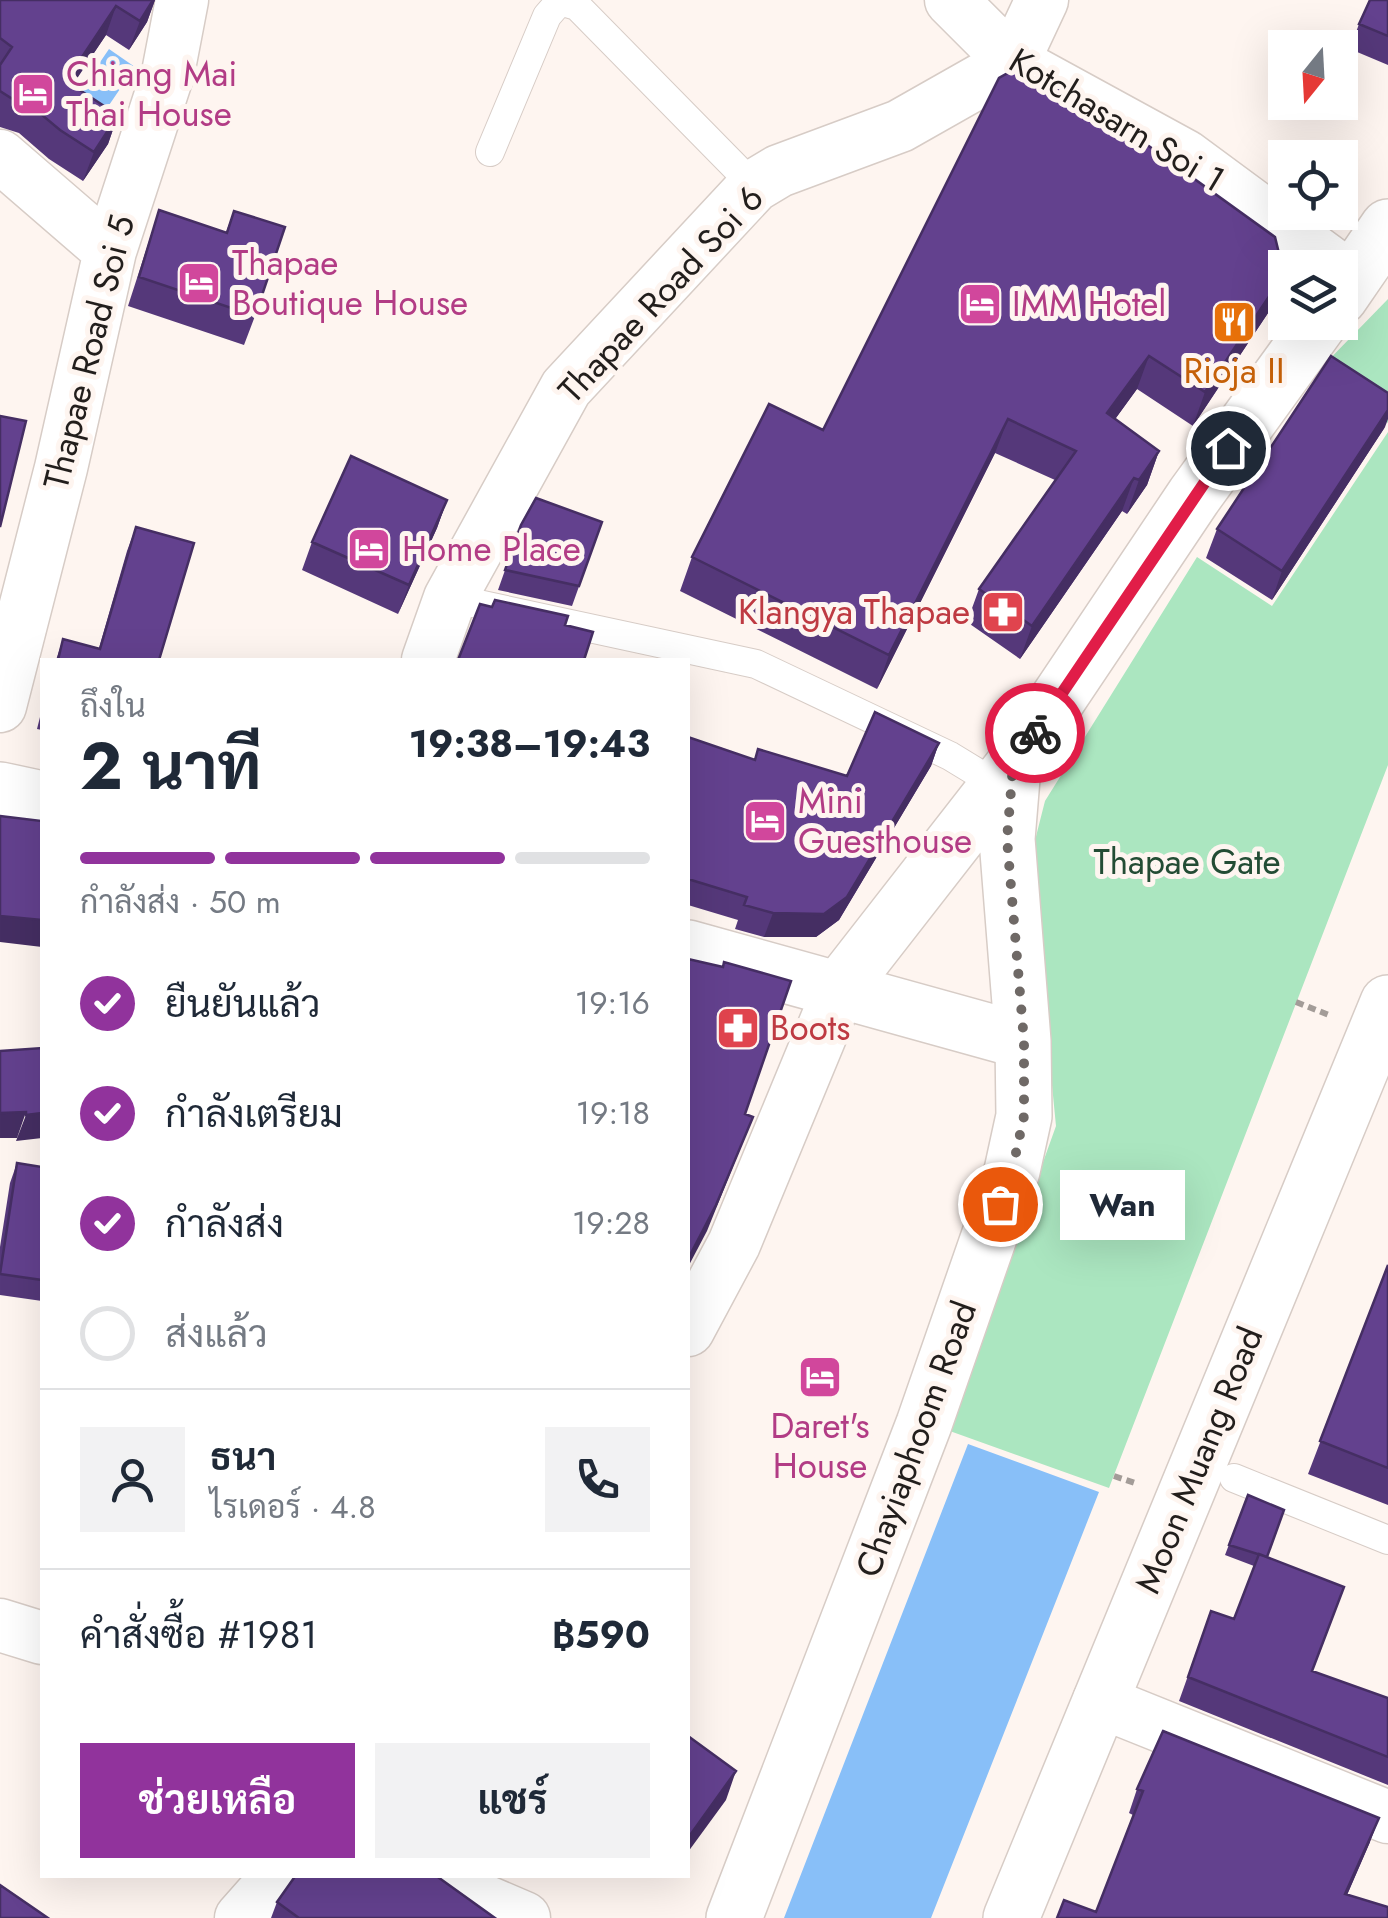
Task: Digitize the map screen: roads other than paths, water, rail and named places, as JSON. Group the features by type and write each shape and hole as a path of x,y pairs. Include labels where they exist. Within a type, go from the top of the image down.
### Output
{"main road":[{"path":"1358,264 1388,227"},
{"path":"840,988 1004,775 1302,340"},
{"name":"Chayiaphoom Road","path":"734,1918 924,1424 1012,1171 1024,1116 1024,1041 1004,775"},
{"path":"0,790 40,798"},
{"path":"690,949 1024,1041"},
{"name":"Moon Muang Road","path":"1011,1918 1099,1702 1364,1012"}],"street":[{"name":"Thapae Road Soi 5","path":"0,706 62,468 110,251 168,73 182,0"},
{"name":"Kotchasarn Soi 1","path":"950,0 1013,62 1184,156 1294,250"},
{"path":"1013,62 1042,0"},
{"name":"Thapae Road Soi 6","path":"429,658 450,598 566,388 754,186 779,172 900,126 1013,62"},
{"path":"0,156 110,251"},
{"path":"690,1326 734,1244 840,988"},
{"path":"0,1626 40,1637"},
{"path":"1099,1702 1388,1817"},
{"path":"241,1918 275,1878"},
{"path":"442,1878 460,1891 524,1918"}],"lane":[{"path":"490,152 547,16 560,2 577,6 754,186"},
{"path":"450,598 756,664 950,756 1004,775"},
{"path":"1234,1478 1388,1540"}],"water":[{"path":"109,49 135,67 105,111 79,93"},
{"path":"968,1444 1099,1492 931,1918 784,1918"}],"place":[{"name":"Chiang Mai Thai House","path":"33,94"},
{"name":"Thapae Boutique House","path":"199,283"},
{"name":"IMM Hotel","path":"980,304"},
{"name":"Rioja II","path":"1234,322"},
{"name":"Home Place","path":"369,549"},
{"name":"Klangya Thapae","path":"1003,612"},
{"name":"Mini Guesthouse","path":"765,821"},
{"name":"Boots","path":"738,1028"},
{"name":"Wan","path":"1000,1204"},
{"name":"Daret's House","path":"820,1377"}],"park label":[{"name":"Thapae Gate","path":"1187,862"}]}
